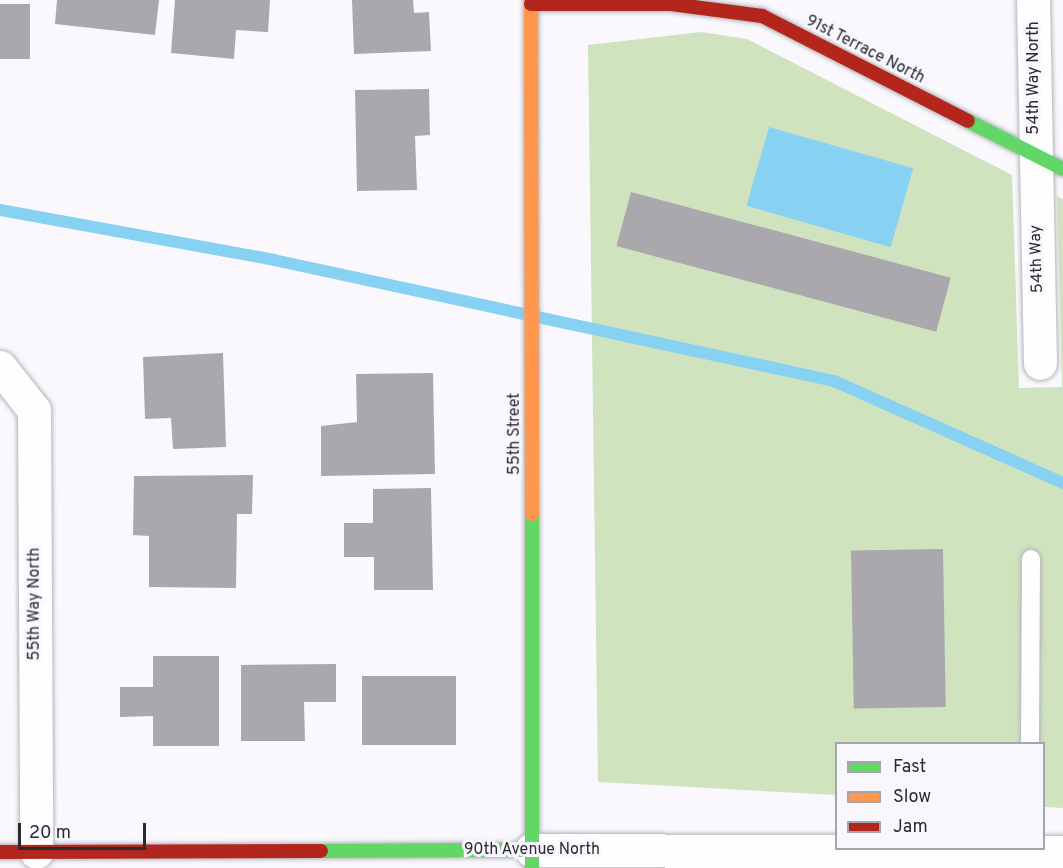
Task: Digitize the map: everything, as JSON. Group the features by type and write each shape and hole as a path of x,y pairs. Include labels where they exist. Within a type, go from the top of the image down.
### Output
{"street":[{"name":"54th Way North","path":"1033,0 1034,156"},
{"name":"91st Terrace North","path":"531,2 671,4 762,16 1063,169"},
{"name":"55th Street","path":"531,2 532,859"},
{"name":"54th Way","path":"1034,156 1040,363"},
{"name":"55th Way North","path":"0,367 34,410 36,852"},
{"name":"90th Avenue North","path":"0,852 532,859 1063,852"}],"lane":[{"path":"1030,742 1032,559"}],"green space":[{"path":"701,32 747,39 1012,175 1019,388 1062,387 1057,196 1063,199 1063,808 1045,807 1045,742 835,742 835,795 598,782 588,45"}],"water":[{"path":"769,127 913,168 891,247 746,206"}],"building":[{"path":"57,0 159,0 155,35 55,24"},
{"path":"175,0 270,0 268,32 236,30 234,59 171,53"},
{"path":"352,0 413,0 414,13 429,12 431,51 354,54"},
{"path":"0,4 30,4 30,59 0,59"},
{"path":"429,89 430,135 415,136 417,190 357,191 355,90"},
{"path":"631,192 951,278 936,332 617,246"},
{"path":"223,353 226,447 173,449 171,418 145,419 143,357"},
{"path":"433,373 435,474 321,476 321,426 357,422 356,374"},
{"path":"253,475 252,514 237,514 236,588 149,587 149,536 133,535 134,476"},
{"path":"431,488 433,590 374,590 374,557 344,557 344,523 373,523 373,489"},
{"path":"943,549 946,707 854,709 851,551"},
{"path":"153,656 219,656 219,746 153,746 153,716 120,717 120,687 153,687"},
{"path":"336,664 336,702 304,702 305,741 241,741 241,665"},
{"path":"362,676 456,676 456,745 362,745"}],"waterway":[{"path":"0,210 274,260 834,381 1063,483"}],"traffic: fast":[{"path":"968,121 1063,169"},
{"path":"532,514 532,868"},
{"path":"321,851 531,850"}],"traffic: slow":[{"path":"531,0 532,514"}],"traffic: jam":[{"path":"531,4 671,4 762,16 968,121"},
{"path":"0,852 321,851"}]}
